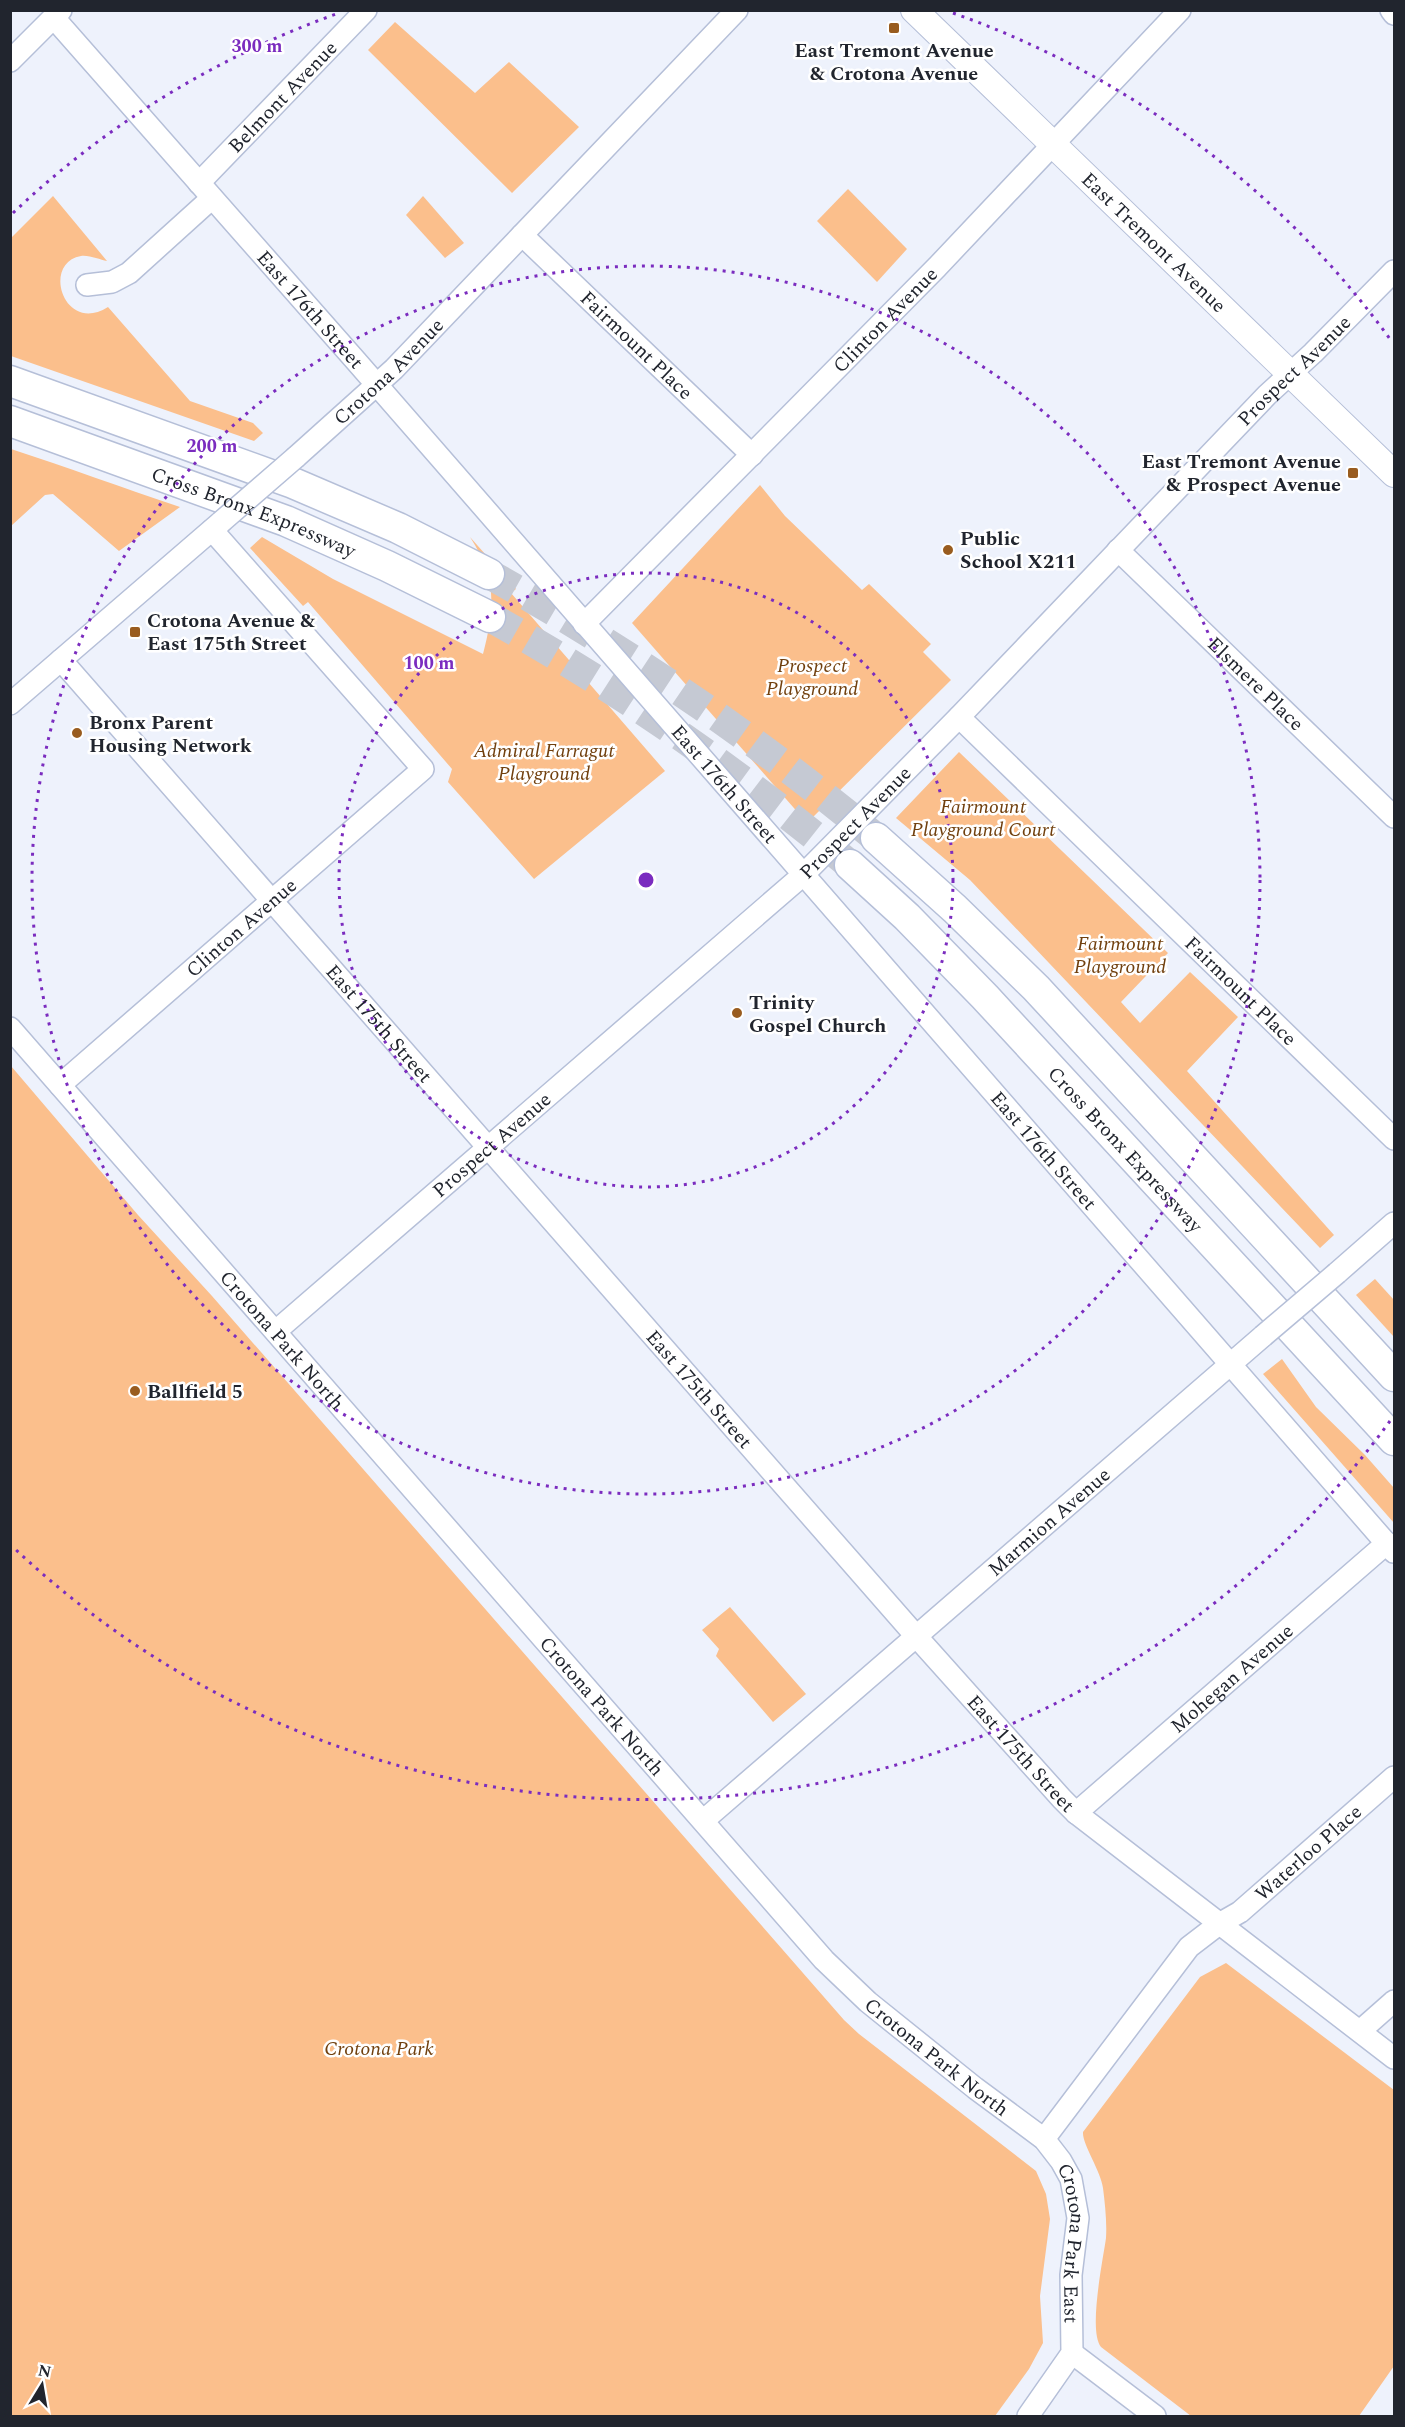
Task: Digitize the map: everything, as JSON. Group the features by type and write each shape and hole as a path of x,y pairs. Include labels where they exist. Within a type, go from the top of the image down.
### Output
{"highway":[{"name":"Cross Bronx Expressway","path":"10,381 293,483 398,528 489,574"},
{"name":"Cross Bronx Expressway","path":"10,421 286,521 379,562 490,617"},
{"path":"876,838 955,909 1036,987 1395,1376"},
{"name":"Cross Bronx Expressway","path":"850,865 907,917 979,990 1395,1440"}],"main road":[{"name":"East Tremont Avenue","path":"915,10 1395,474"}],"street":[{"name":"Belmont Avenue","path":"87,285 112,282 129,273 206,191 366,10"},
{"name":"Crotona Avenue","path":"10,704 377,385 737,10"},
{"name":"Clinton Avenue","path":"584,624 937,267 1180,10"},
{"path":"1391,10 1395,14"},
{"name":"East 176th Street","path":"57,14 206,191 1391,1548"},
{"path":"10,61 57,14"},
{"name":"Fairmount Place","path":"522,235 752,455"},
{"name":"Prospect Avenue","path":"276,1331 803,874 959,717 1290,373 1395,271"},
{"name":"Clinton Avenue","path":"60,1085 423,769 216,526"},
{"name":"Elsmere Place","path":"1118,550 1395,817"},
{"name":"East 175th Street","path":"61,660 916,1636 1076,1814 1395,2058"},
{"name":"Fairmount Place","path":"959,717 1395,1139"},
{"name":"Crotona Park North","path":"10,1028 704,1820 816,1951 868,2002 975,2088 1044,2139"},
{"name":"Marmion Avenue","path":"704,1820 1395,1223"},
{"name":"Mohegan Avenue","path":"1076,1814 1391,1548"},
{"name":"Waterloo Place","path":"1219,1924 1240,1912 1395,1777"},
{"path":"1044,2139 1189,1947 1219,1924"},
{"path":"1359,2031 1395,2001"},
{"name":"Crotona Park East","path":"1028,2416 1072,2353 1070,2313 1071,2275 1078,2218 1076,2200 1071,2179 1044,2139"},
{"name":"Crotona Park East","path":"1072,2353 1155,2416"}],"green space":[{"path":"395,22 475,93 509,62 579,127 512,193 368,50"},
{"path":"848,189 907,249 877,282 817,221"},
{"path":"53,196 107,261 81,256 69,261 62,271 60,283 63,295 70,305 80,312 93,313 108,307 190,401 253,423 263,433 254,441 11,356 11,238"},
{"path":"423,196 464,243 445,258 406,215"},
{"path":"11,449 180,507 119,551 53,494 45,495 11,526"},
{"name":"Prospect Playground","path":"760,485 785,516 862,590 869,584 931,644 923,652 951,680 807,823 632,623"},
{"name":"Admiral Farragut Playground","path":"262,537 333,579 483,654 490,622 491,594 485,566 470,537 516,589 511,593 665,771 534,879 448,782 452,769 308,602 303,606 250,548"},
{"path":"959,752 1168,953 1121,1002 1140,1023 1190,972 1238,1017 1187,1071 1334,1235 1320,1248 970,880 896,818"},
{"name":"Crotona Park","path":"11,1066 138,1215 212,1296 844,2020 1036,2171 1046,2194 1050,2219 1040,2296 1043,2343 1029,2369 995,2416 11,2416"},
{"path":"1375,1279 1394,1300 1394,1337 1356,1295"},
{"path":"1282,1359 1316,1407 1365,1455 1394,1488 1394,1523 1263,1374"},
{"path":"730,1607 806,1694 773,1722 716,1656 719,1649 702,1630"},
{"path":"1226,1963 1394,2090 1394,2366 1359,2416 1191,2416 1101,2347 1097,2339 1096,2311 1106,2238 1106,2213 1102,2181 1085,2143 1083,2132 1200,1977"}],"tunnel":[{"path":"489,574 590,633 689,697 784,765 876,838"},
{"path":"490,617 631,702 721,764 850,865"}],"place":[{"name":"East Tremont Avenue & Crotona Avenue","path":"894,28"},
{"name":"East Tremont Avenue & Prospect Avenue","path":"1353,473"},
{"name":"Public School X211","path":"948,550"},
{"name":"Crotona Avenue & East 175th Street","path":"135,632"},
{"name":"Bronx Parent Housing Network","path":"77,733"},
{"name":"Trinity Gospel Church","path":"737,1013"},
{"name":"Ballfield 5","path":"135,1391"}],"park label":[{"name":"Fairmount Playground Court","path":"983,818"},
{"name":"Fairmount Playground","path":"1120,954"}]}
